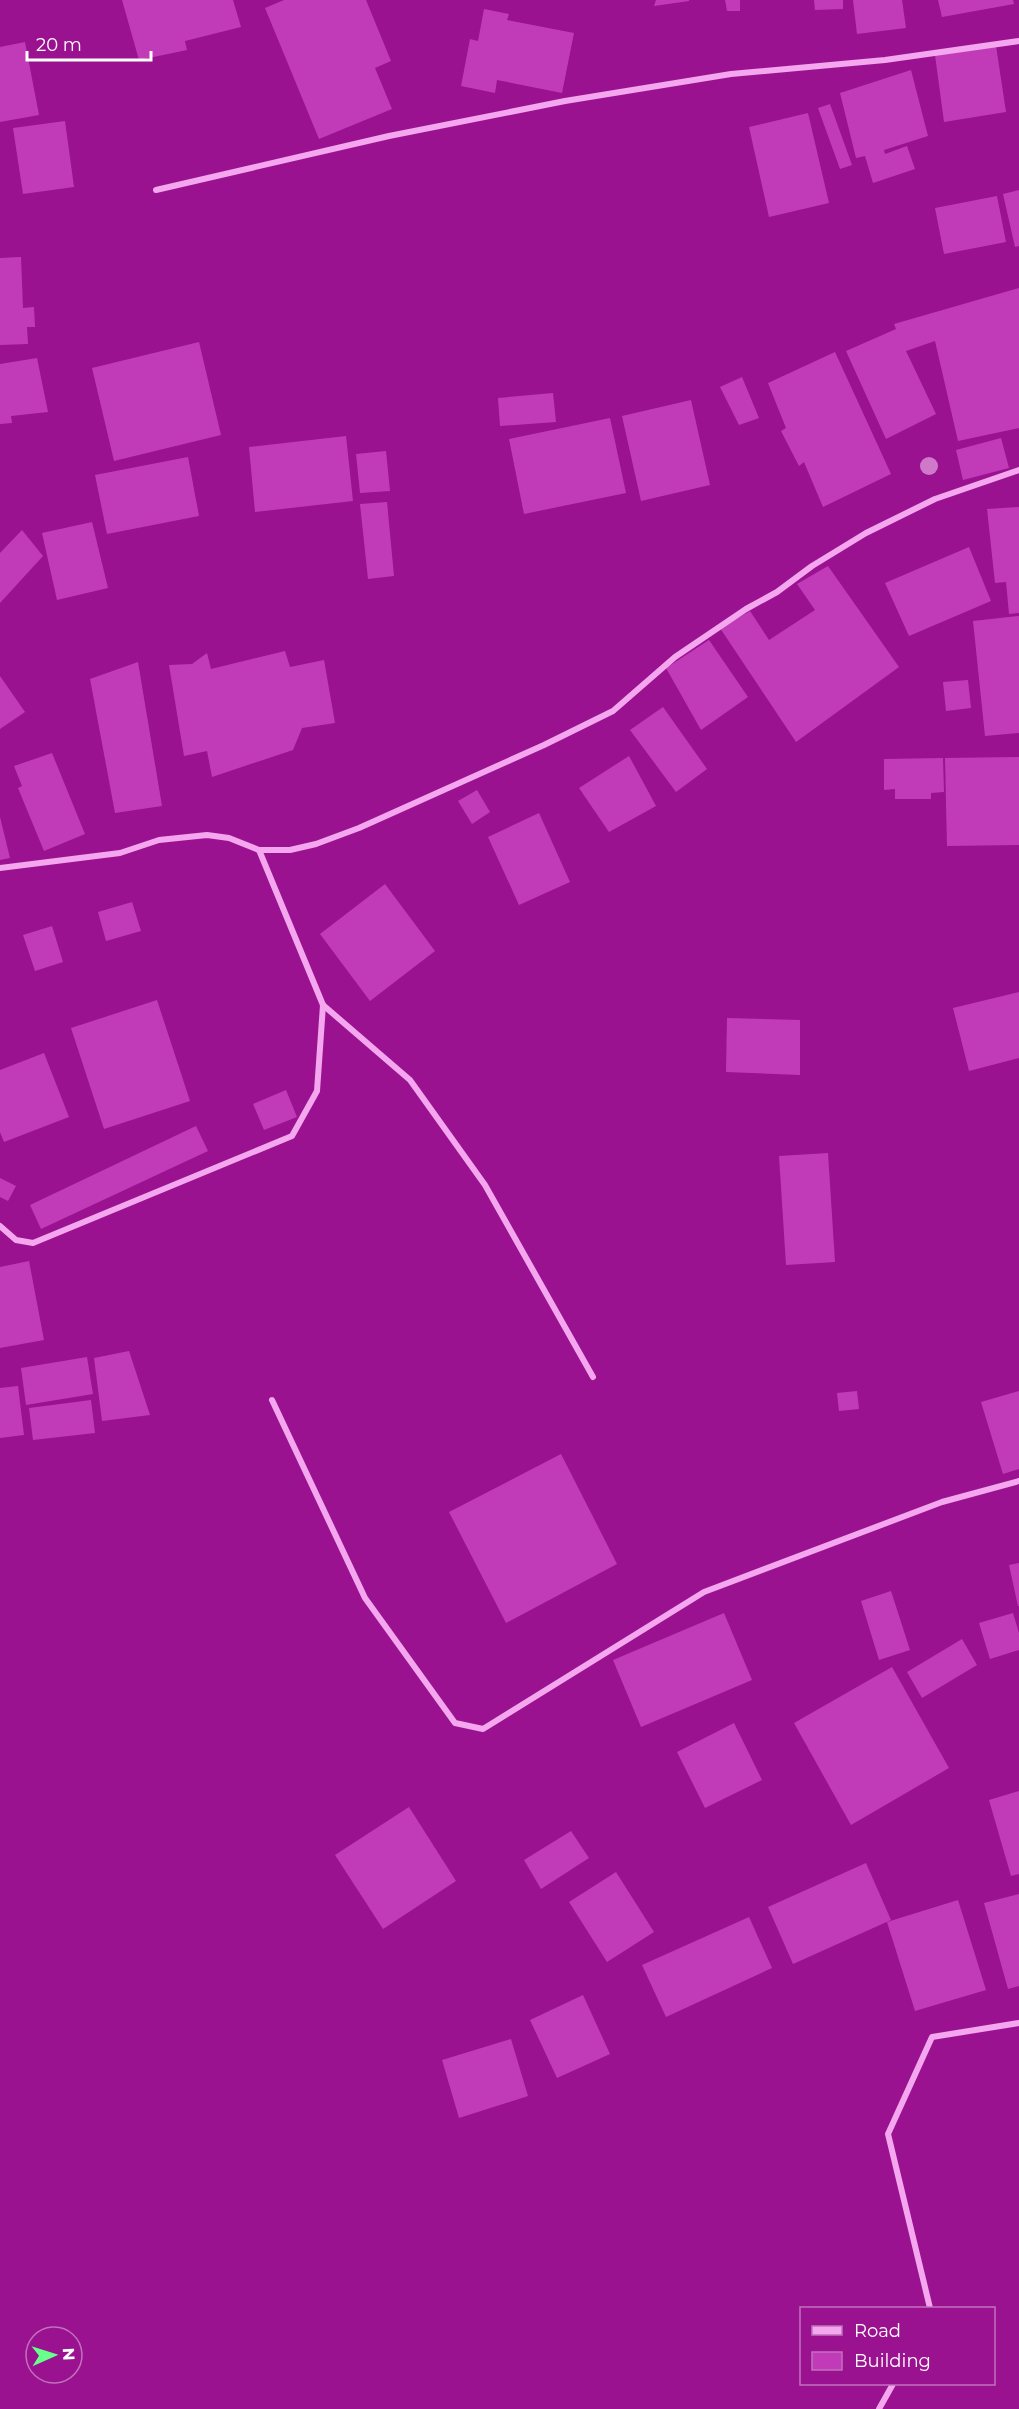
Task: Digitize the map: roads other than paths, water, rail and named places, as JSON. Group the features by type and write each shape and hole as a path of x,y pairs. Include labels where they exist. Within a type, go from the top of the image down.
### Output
{"street":[{"path":"156,190 389,136 565,101 731,74 885,60 1019,41"},
{"path":"0,868 120,853 159,840 207,836 229,838 259,850 290,850 316,844 441,793 613,711 675,657 866,533 934,499 1019,470"},
{"path":"0,1226 16,1240 33,1243 292,1136 317,1091 323,1005 259,850"},
{"path":"323,1005 410,1080 485,1185 593,1377"},
{"path":"272,1400 365,1598 455,1723 483,1729 704,1592 942,1502 1019,1481"},
{"path":"930,2307 888,2134 932,2037 1019,2023"},
{"path":"879,2409 892,2385"}]}
